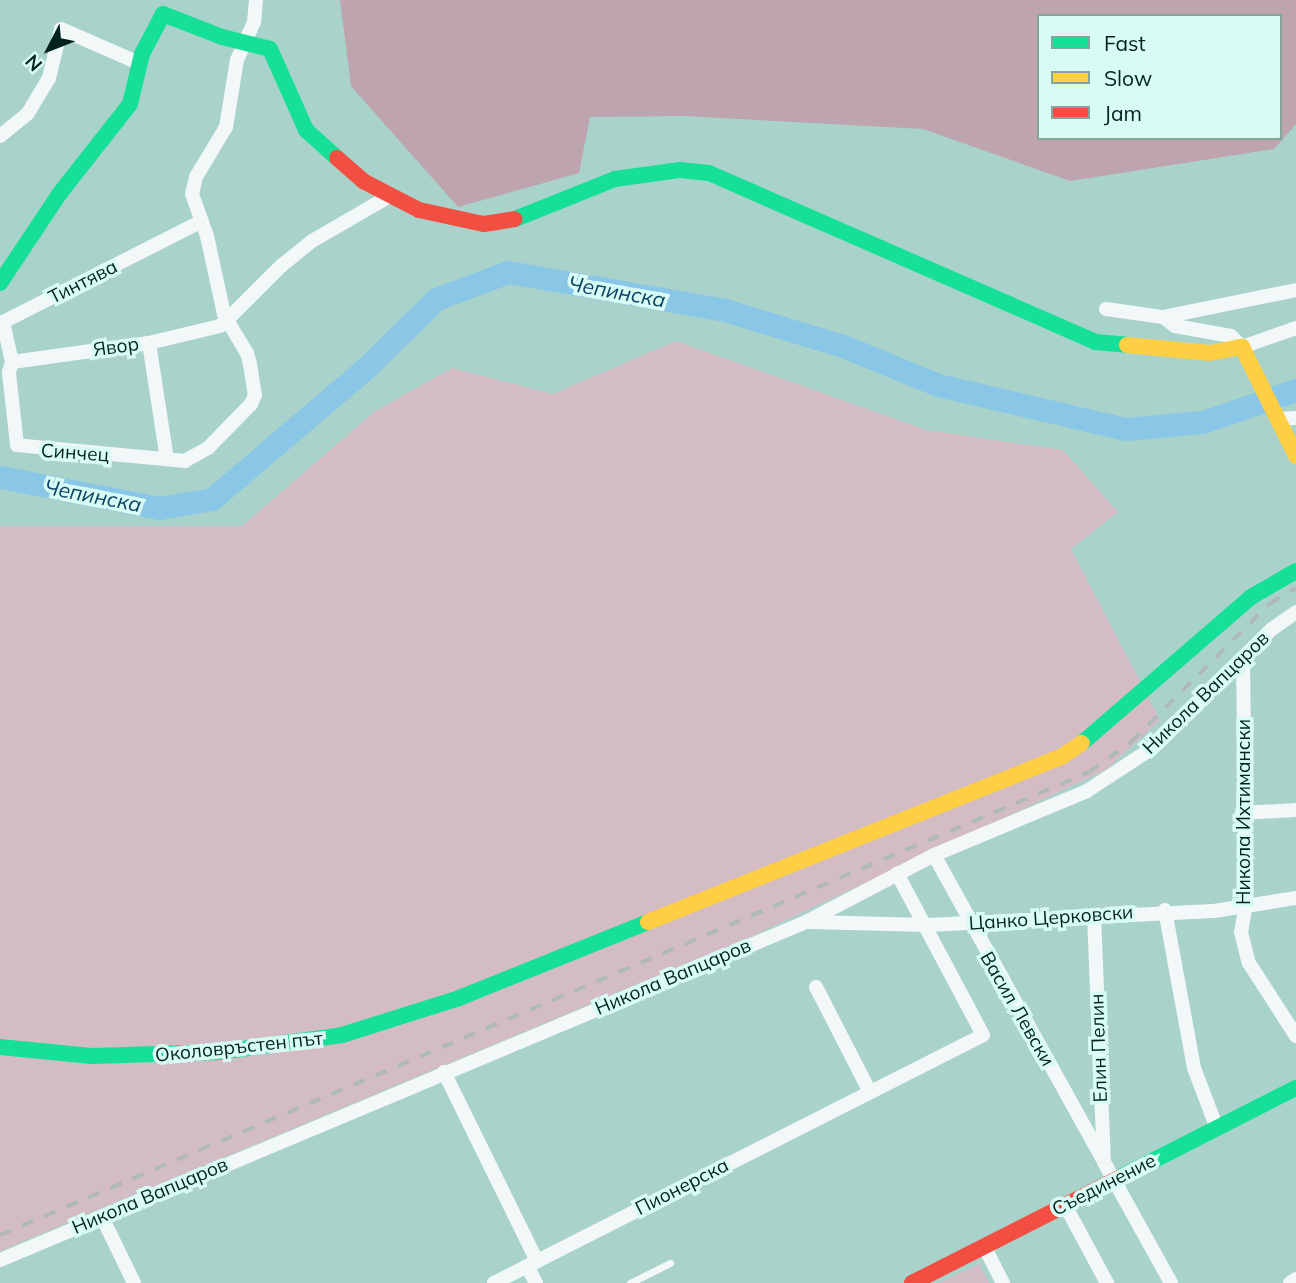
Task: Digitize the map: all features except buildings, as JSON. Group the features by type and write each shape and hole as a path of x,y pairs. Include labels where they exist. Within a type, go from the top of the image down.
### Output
{"street":[{"path":"149,343 167,459 185,461 208,448 251,404 255,382 247,353 227,320 192,194 196,177 226,127 237,60 246,42 256,0"},
{"path":"0,284 60,193 130,104 139,63 163,7 246,42 262,45 276,55 286,92 306,130 332,156 388,197 454,220 484,224 515,219 615,179 680,170 709,173 1095,342 1210,353 1242,347 1296,328"},
{"path":"0,136 28,113 49,78 61,29 139,63"},
{"path":"227,320 312,241 388,197"},
{"name":"Тинтява","path":"10,367 3,322 200,222"},
{"path":"1107,309 1163,317 1296,290"},
{"path":"1163,317 1175,326 1231,336 1242,347 1296,456"},
{"name":"Явор","path":"10,367 212,330 227,320"},
{"name":"Синчец","path":"10,367 15,439 22,449 167,459"},
{"path":"1276,417 1296,418"},
{"name":"Никола Вапцаров","path":"432,1008 1060,757 1101,731 1251,597 1296,571"},
{"name":"Никола Вапцаров","path":"0,1260 806,922 934,855 1050,808 1108,779 1151,749 1243,658 1296,612"},
{"name":"Никола Ихтимански","path":"1243,658 1242,813 1247,904 1243,948 1296,1036"},
{"path":"1242,813 1296,810"},
{"name":"Васил Левски","path":"934,855 968,923 1104,1162"},
{"name":"Пионерска","path":"494,1283 983,1035 928,925 897,873"},
{"name":"Цанко Церковски","path":"806,922 928,925 1165,910 1214,911 1296,898"},
{"path":"1165,910 1195,1068 1216,1126"},
{"name":"Елин Пелин","path":"1094,915 1104,1162 1114,1180"},
{"path":"816,986 870,1092"},
{"name":"Околовръстен път","path":"0,1046 92,1056 220,1052 342,1035 432,1008"},
{"path":"444,1072 532,1264 536,1283"},
{"name":"Съединение","path":"912,1283 1216,1126 1296,1088"},
{"path":"1114,1180 1171,1283"},
{"path":"1065,1205 1107,1283"},
{"path":"102,1217 134,1283"},
{"path":"984,1246 1003,1283"},
{"path":"1290,1283 1296,1279"}],"lane":[{"path":"630,1283 670,1263"}],"shaded area":[{"path":"340,0 1296,0 1296,124 1282,140 1282,14 1037,14 1037,140 1282,140 1274,149 1070,181 923,129 686,116 590,117 579,173 458,207 351,86"},
{"path":"676,341 926,430 1063,450 1118,512 1071,549 1160,720 1106,770 748,938 0,1251 0,526 242,526 374,412 452,368 553,394"},
{"path":"979,1264 989,1283 939,1283"}],"waterway":[{"name":"Чепинска","path":"0,477 160,508 212,499 367,367 436,299 508,272 725,310 843,346 938,385 1126,429 1203,422 1296,390"}],"railway":[{"path":"0,1235 1089,772 1131,742 1269,604 1296,588"}],"traffic: fast":[{"path":"0,283 60,193 130,104 142,54 163,14 222,37 270,49 306,130 337,158"},
{"path":"515,219 615,179 680,170 709,173 1095,342 1127,345"},
{"path":"1082,743 1251,597 1296,571"},
{"path":"0,1047 92,1056 220,1052 342,1035 459,998 648,922"},
{"path":"1121,1177 1296,1088"}],"traffic: slow":[{"path":"1127,345 1210,353 1242,347 1296,456"},
{"path":"648,922 1061,757 1082,743"}],"traffic: jam":[{"path":"337,158 363,181 419,210 484,224 515,219"},
{"path":"912,1283 1121,1177"}]}
